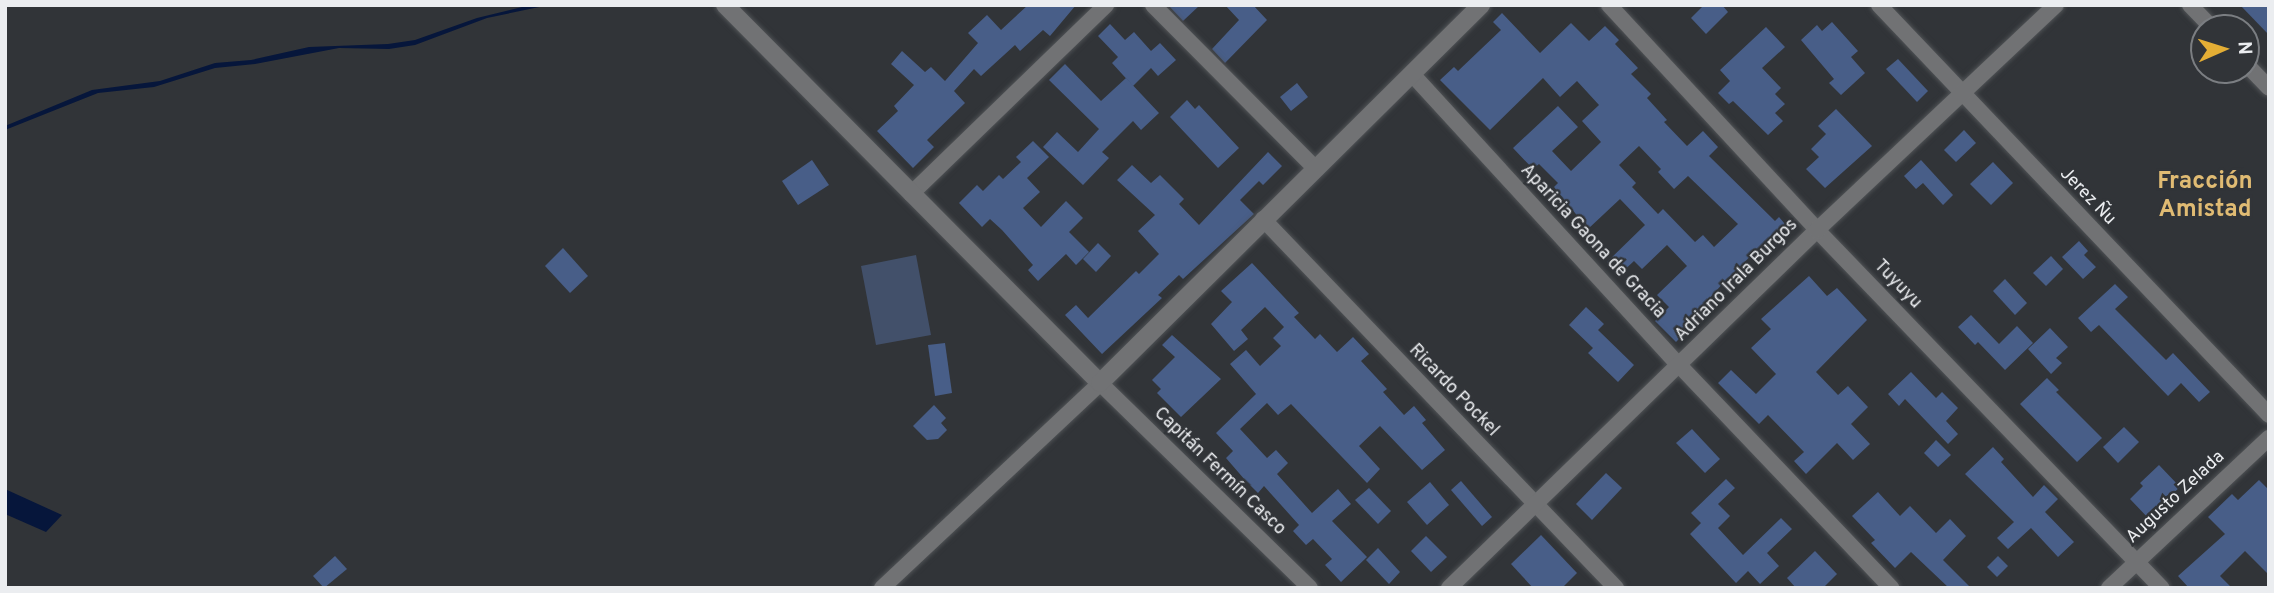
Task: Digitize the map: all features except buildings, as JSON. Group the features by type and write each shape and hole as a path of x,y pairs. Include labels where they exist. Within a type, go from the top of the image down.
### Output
{"street":[{"path":"725,5 1100,383"},
{"path":"911,194 1106,5"},
{"path":"1153,5 1315,168"},
{"path":"882,588 1100,383 1481,5"},
{"name":"Tuyuyu","path":"1609,5 1817,230 2162,588"},
{"name":"Jerez Ñu","path":"1879,5 2269,415"},
{"name":"Adriano Irala Burgos","path":"1449,588 1817,230 2056,5"},
{"name":"Aparicia Gaona de Gracia","path":"1412,74 1679,366 1891,588"},
{"name":"Ricardo Pockel","path":"1263,219 1616,588"},
{"name":"Capitán Fermín Casco","path":"1100,383 1310,588"},
{"name":"Augusto Zelada","path":"2109,588 2269,438"}],"shaded area":[{"path":"530,5 544,6 487,18 415,45 389,49 339,48 255,64 215,68 154,87 98,93 5,130 5,126 92,90 160,81 215,63 251,60 309,47 388,44 415,40 477,18"},
{"path":"916,255 931,335 876,345 861,266"},
{"path":"5,489 62,515 46,532 5,514"}],"district":[{"name":"Fracción Amistad","path":"2205,197"}]}
